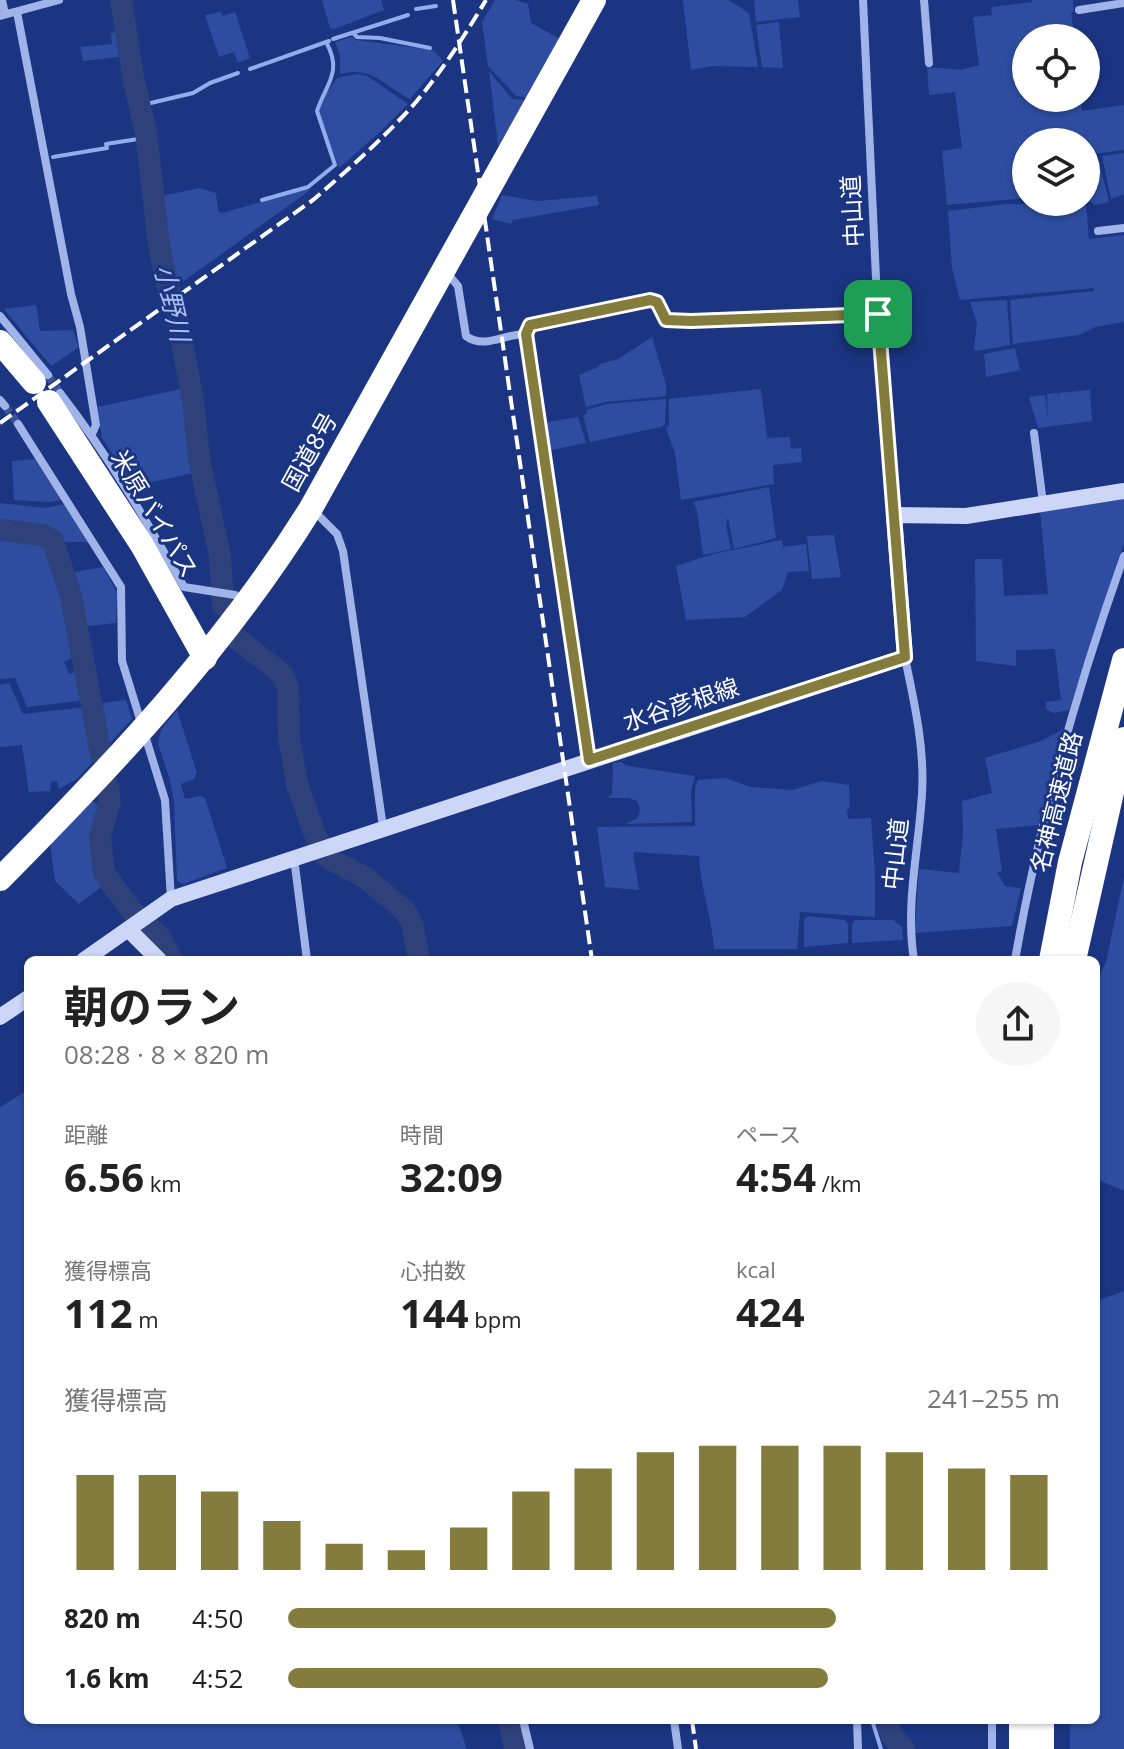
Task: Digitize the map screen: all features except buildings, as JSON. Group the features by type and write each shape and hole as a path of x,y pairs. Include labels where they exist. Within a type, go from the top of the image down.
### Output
{"highway":[{"name":"国道8号","path":"0,879 142,732 205,658 237,598 285,551 594,0"},
{"path":"0,342 41,379"},
{"name":"米原バイパス","path":"54,398 205,658"},
{"name":"名神高速道路","path":"1052,956 1070,862 1124,660"},
{"name":"名神高速道路","path":"1075,956 1124,739"},
{"path":"1021,1724 1021,1749"},
{"path":"1042,1724 1042,1749"}],"main road":[{"path":"905,657 894,515 966,516 1124,491"},
{"name":"水谷彦根線","path":"90,956 171,899 905,657"},
{"path":"138,923 157,956"},
{"path":"0,1017 24,1001"}],"street":[{"path":"2,0 3,15 59,0"},
{"name":"中山道","path":"863,0 878,314 894,515"},
{"path":"924,0 929,63"},
{"path":"1079,10 1124,3"},
{"path":"17,12 80,327 96,425 92,434"},
{"path":"1098,231 1124,228"},
{"path":"443,270 458,286 466,336 472,341 526,334"},
{"path":"589,760 526,334 530,325 650,300 657,302 666,320 878,314"},
{"path":"0,316 41,379"},
{"path":"54,398 92,434 137,502 184,587 237,598"},
{"path":"18,424 121,587 122,661 165,800 171,899"},
{"path":"1034,433 1043,504"},
{"path":"311,508 337,534 343,551 383,827"},
{"path":"1016,956 1027,890 1065,735 1124,556"},
{"name":"中山道","path":"905,657 921,749 923,790 911,896 913,956"},
{"path":"294,858 306,956"},
{"path":"524,1724 530,1749"},
{"path":"675,1724 678,1749"},
{"path":"857,1724 858,1749"},
{"path":"992,1724 992,1749"}],"shaded area":[{"path":"322,0 381,0 384,10 334,29 330,28"},
{"path":"495,0 515,0 528,4 531,23 562,40 530,98 516,96 488,66 482,22"},
{"path":"683,0 728,0 749,13 758,67 713,66 691,70"},
{"path":"754,0 798,0 800,17 756,22"},
{"path":"1073,0 1073,24 1012,24 1012,112 1100,112 1100,108 1124,105 1124,150 1100,153 1100,128 1012,128 1012,199 947,205 942,151 962,148 955,92 929,95 927,67 961,70 979,65 973,17 992,15 991,7"},
{"path":"221,12 223,16 235,12 250,58 238,63 234,52 219,57 205,15"},
{"path":"779,22 783,68 762,67 756,25"},
{"path":"125,31 128,56 83,61 80,47 112,44 111,33"},
{"path":"352,37 433,50 443,61 410,99 370,75 340,74 340,55 335,42"},
{"path":"489,71 512,99 529,100 499,153"},
{"path":"358,74 367,76 408,104 339,168 318,111 337,78"},
{"path":"1124,153 1124,194 1111,199 1102,156"},
{"path":"1100,165 1109,202 1100,204"},
{"path":"200,188 216,193 218,211 222,213 309,191 177,286 167,250 161,196"},
{"path":"502,195 537,201 597,196 599,205 513,220 511,224 492,219"},
{"path":"1012,204 1012,216 1087,216 1089,239 1124,235 1124,322 1095,327 1079,335 1013,344 1010,300 1094,291 1094,288 960,300 952,268 948,211"},
{"path":"1007,300 1010,345 977,351 974,349 977,323 970,302"},
{"path":"36,305 40,331 73,330 79,347 51,366 4,309"},
{"path":"652,337 666,385 666,396 586,407 579,375 618,359"},
{"path":"1015,348 1020,370 986,377 984,354"},
{"path":"186,388 198,472 134,486 102,438 97,407"},
{"path":"761,389 767,438 790,437 791,449 801,448 802,462 773,465 774,484 681,500 675,453 666,429 669,425 669,399"},
{"path":"1090,390 1092,421 1038,428 1029,397 1045,395 1048,420 1047,394 1057,393 1059,397 1059,393"},
{"path":"666,399 665,424 661,427 590,442 583,415 587,414 587,410 606,404"},
{"path":"578,417 586,443 546,451 542,423"},
{"path":"35,459 62,500 14,500 12,461"},
{"path":"769,487 776,538 734,549 728,517 726,525 731,549 703,555 697,510 693,502"},
{"path":"1124,497 1124,543 1069,710 1054,713 1046,709 1046,702 1061,700 1055,649 1016,650 1016,666 976,661 975,559 1002,559 1004,596 1048,594 1040,510"},
{"path":"0,503 46,508 64,504 88,542 58,542 44,531 0,527"},
{"path":"834,535 841,577 812,579 807,536"},
{"path":"0,537 48,546 62,588 75,656 64,662 69,674 82,670 86,700 27,707 15,678 0,679"},
{"path":"782,540 783,547 806,544 809,571 788,572 782,590 745,617 686,620 676,566 713,554"},
{"path":"103,567 117,593 116,623 79,627 68,573"},
{"path":"9,683 23,714 87,707 97,757 77,779 59,789 57,781 51,782 50,791 29,792 22,745 0,747 0,685"},
{"path":"126,700 132,719 107,746 106,742 102,744 95,704"},
{"path":"177,710 197,773 194,779 181,784 185,799 205,798 227,868 183,884 177,881 174,802 158,744 161,730"},
{"path":"1064,729 1039,825 996,829 1002,871 997,872 1005,886 1021,888 1012,926 915,933 919,869 959,873 962,801 992,793 985,758 1041,741"},
{"path":"621,762 628,766 695,776 691,792 692,822 625,824 638,818 640,809 637,801 607,798 612,794 613,763"},
{"path":"725,778 751,787 793,790 821,781 849,785 848,819 871,818 875,917 800,912 797,949 714,949 699,856 633,852 639,890 605,887 597,827 695,826 695,787 698,780"},
{"path":"90,800 101,806 108,882 79,904 55,881 50,842"},
{"path":"1124,877 1124,1191 1100,1181 1100,974 1106,962"},
{"path":"808,916 845,920 848,924 848,943 804,947 804,920"},
{"path":"855,920 893,920 902,927 903,940 852,943 852,924"},
{"path":"24,1092 24,1724 458,1724 467,1749 0,1749 0,1107"},
{"path":"1124,1291 1124,1749 1070,1749 1070,1724 1100,1724 1100,1300"}],"waterway":[{"name":"小野川","path":"121,0 134,82 146,132 159,246 175,307 193,400 199,459 220,556 223,605"},
{"path":"416,9 436,6"},
{"path":"333,39 408,15"},
{"path":"353,33 357,37 380,38 430,48"},
{"path":"250,69 329,41"},
{"path":"262,200 308,187 335,165 317,111 333,70 331,52 326,42"},
{"path":"138,106 193,93 238,73"},
{"path":"53,157 138,139"},
{"path":"0,530 43,535 53,541 71,596 101,754"},
{"name":"小野川","path":"235,637 282,674 288,688 289,738 297,784 326,857 366,878 405,911 412,923 418,956"},
{"path":"108,787 110,801 100,836 104,873 131,910 159,936 170,956"},
{"path":"510,1724 515,1749"},
{"path":"873,1724 881,1749"},
{"name":"小野川","path":"888,1724 892,1736 904,1749"}],"tunnel":[{"path":"48,375 60,393"},
{"path":"5,406 18,424"}],"railway":[{"path":"453,0 591,956"},
{"path":"0,423 313,200 416,102 486,0"},
{"path":"693,1724 696,1749"}],"route":[{"path":"650,300 657,302 666,320 788,319 878,314 905,657 589,760 526,334 530,325 650,300"}]}
